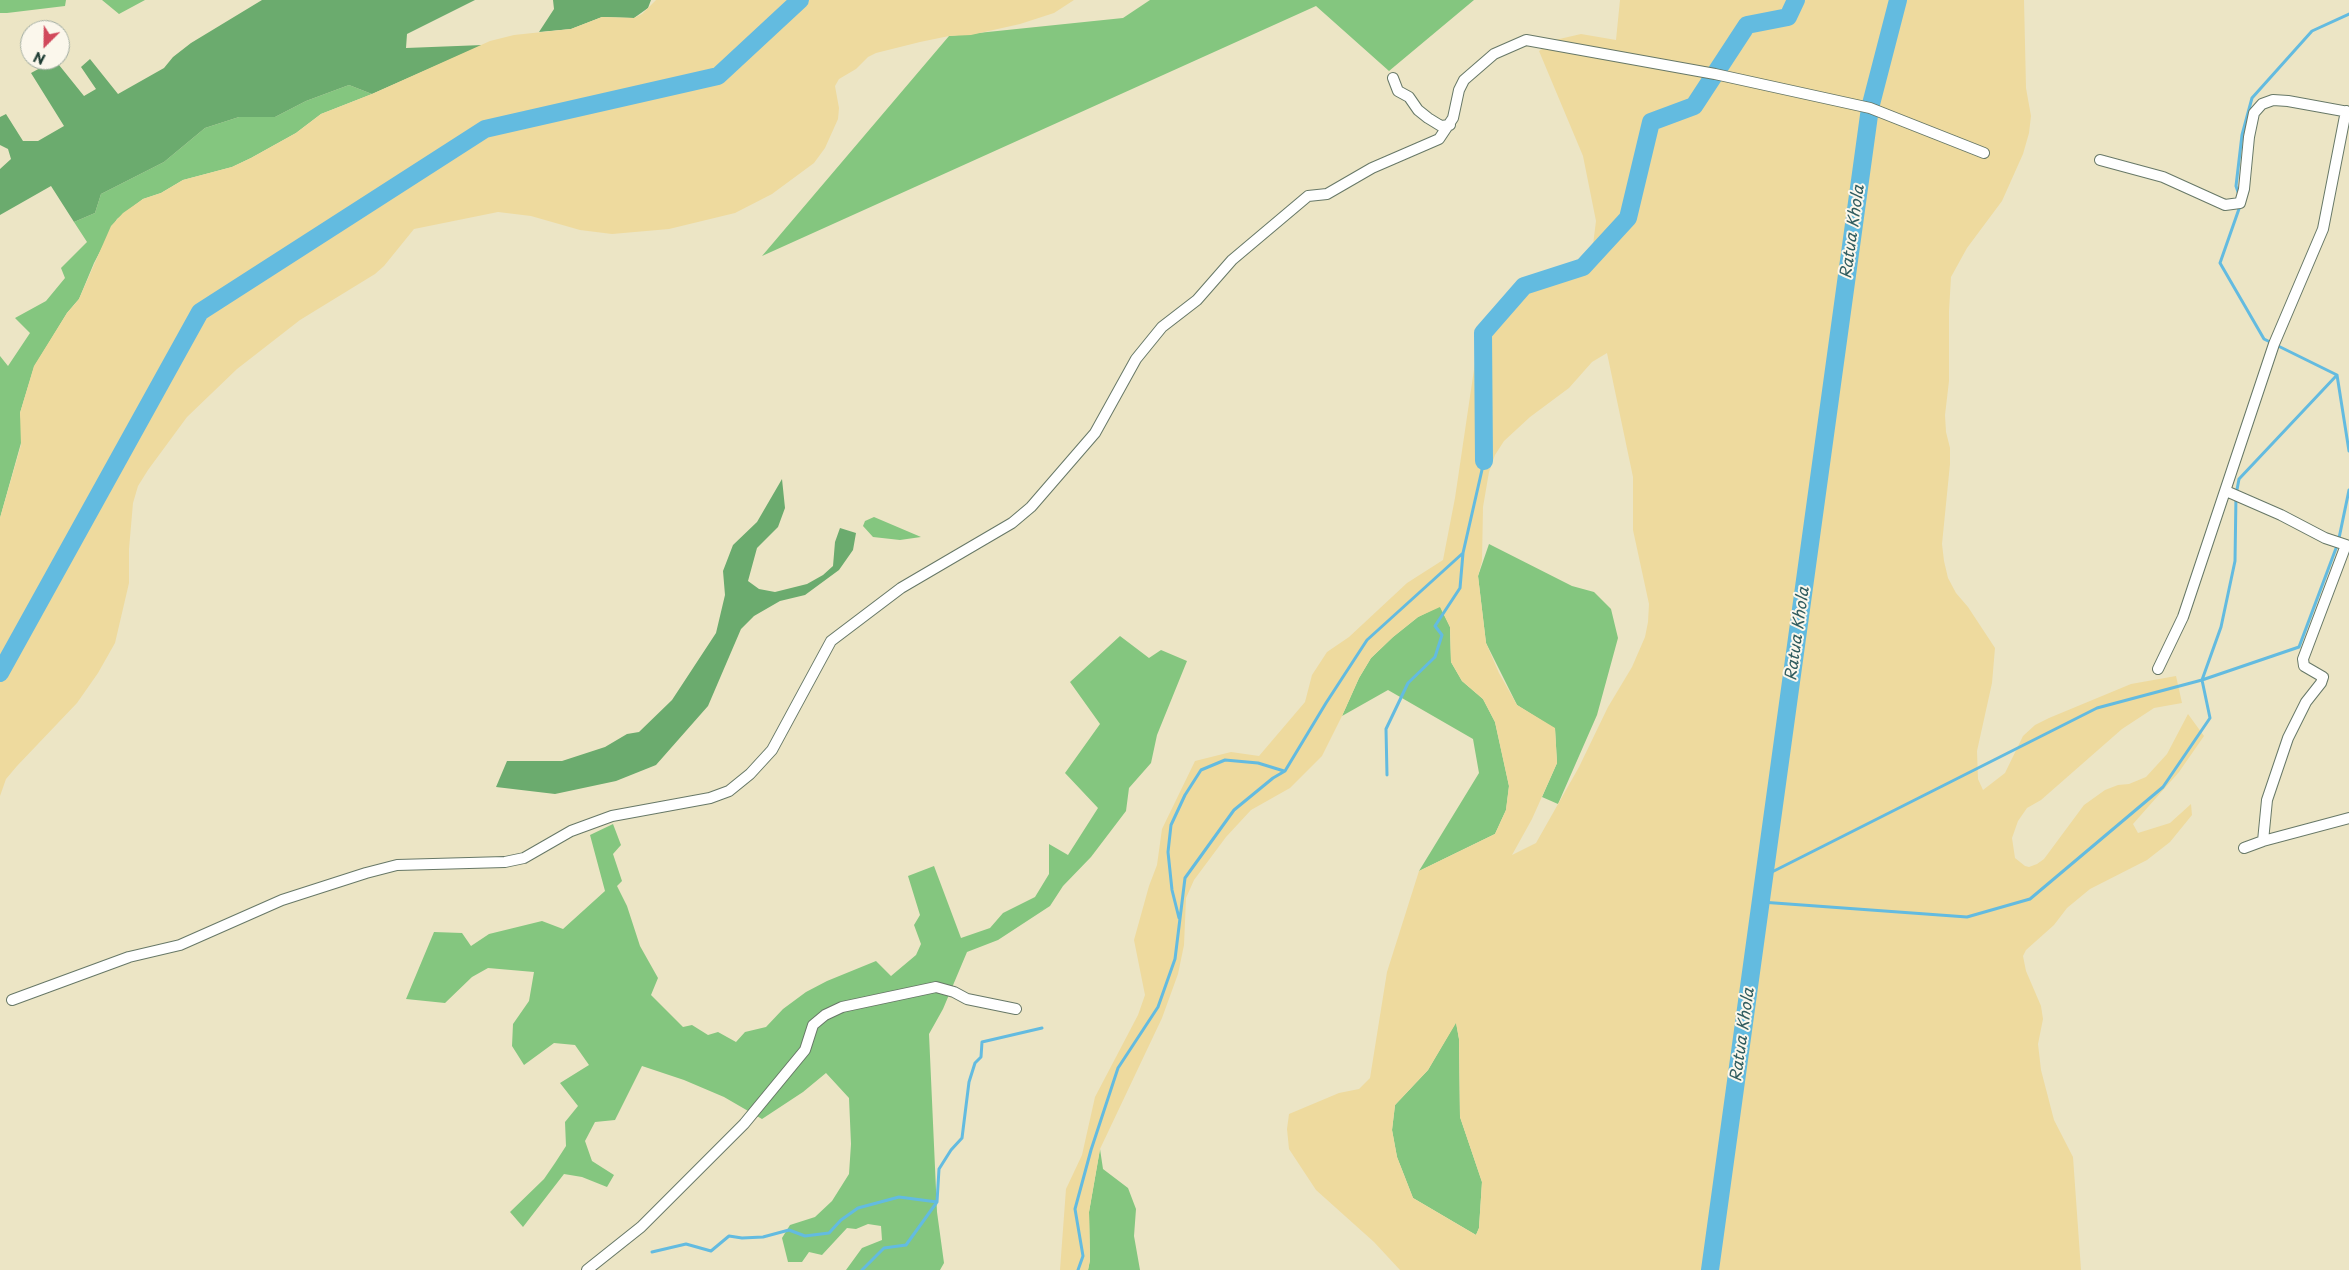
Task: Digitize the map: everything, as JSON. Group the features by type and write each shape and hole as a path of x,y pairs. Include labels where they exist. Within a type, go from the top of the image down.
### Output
{"street":[{"path":"12,1000 128,957 180,945 282,900 366,873 396,865 505,862 524,858 571,831 612,816 710,798 729,791 750,774 772,750 831,641 901,588 1012,523 1031,507 1095,434 1136,359 1162,327 1197,300 1246,247 1274,227 1308,196 1326,194 1372,168 1439,139 1450,125 1456,112 1459,90 1469,75 1494,54 1526,40 1715,74 1870,108 1984,153"},
{"path":"1393,78 1398,90 1409,98 1418,110 1442,126 1450,125"},
{"path":"2100,160 2163,177 2225,205 2240,203 2244,189 2249,137 2254,113 2262,104 2273,100 2288,101 2347,112 2323,229 2274,344 2183,617 2158,669"},
{"path":"2226,491 2281,514 2325,538 2348,546 2303,659 2304,666 2324,677 2306,702 2288,738 2267,800 2263,841"},
{"path":"2244,848 2263,841 2349,818"},
{"path":"587,1270 641,1227 744,1124 806,1050 813,1025 825,1015 842,1007 911,994 936,987 954,992 967,999 1016,1009"}],"green space":[{"path":"0,0 66,0 65,6 0,13"},
{"path":"102,0 145,0 119,14"},
{"path":"262,0 475,0 407,34 406,48 483,45 372,94 349,85 306,101 275,117 239,117 205,128 164,162 101,194 95,213 74,222 51,186 0,215 0,169 11,159 8,149 0,145 0,117 6,114 23,141 38,141 64,126 31,73 37,70 63,70 84,96 96,89 81,67 90,59 118,94 164,68 173,57 191,43"},
{"path":"553,0 651,0 648,8 634,18 602,17 571,29 539,32 554,9"},
{"path":"1150,0 1474,0 1389,71 1316,6 762,256 949,36 1123,18"},
{"path":"349,85 372,94 321,114 296,133 232,167 183,180 161,193 143,199 117,219 94,263 79,299 67,313 34,367 20,413 22,425 21,443 0,518 0,356 8,366 30,333 15,318 46,301 65,278 61,268 87,242 74,222 95,213 101,194 164,162 205,128 239,117 275,117 306,101"},
{"path":"782,479 785,508 778,527 757,548 748,581 759,589 775,592 807,584 823,575 833,566 835,542 840,528 856,533 853,550 839,570 805,595 780,601 754,616 741,629 708,706 656,765 616,781 555,794 496,787 507,761 562,761 605,747 627,734 639,732 672,700 716,633 725,595 723,571 733,545 757,522"},
{"path":"874,517 921,537 900,540 873,537 863,526 865,521"},
{"path":"1489,544 1572,586 1594,592 1611,609 1618,638 1597,715 1558,804 1542,797 1557,763 1555,729 1517,705 1486,643 1478,576"},
{"path":"1440,606 1450,627 1451,662 1462,681 1483,699 1495,722 1509,786 1506,810 1495,834 1419,871 1479,773 1473,739 1388,690 1342,716 1359,678 1371,658 1418,617"},
{"path":"1120,636 1149,658 1161,650 1187,661 1157,735 1151,763 1129,788 1126,811 1091,857 1063,886 1050,906 998,940 967,952 943,1009 929,1034 937,1212 944,1263 940,1270 846,1270 862,1248 882,1240 881,1226 868,1224 856,1229 847,1228 822,1255 809,1252 802,1262 788,1262 782,1238 790,1225 815,1217 832,1201 849,1174 851,1144 849,1098 826,1073 803,1092 762,1119 724,1097 684,1080 642,1066 615,1120 595,1122 585,1141 592,1161 614,1175 607,1187 582,1177 564,1174 523,1227 510,1212 544,1179 566,1146 565,1122 578,1106 560,1083 589,1065 575,1045 554,1043 524,1065 512,1046 513,1024 529,1001 534,972 488,968 472,977 445,1003 406,999 434,932 462,933 471,946 489,934 542,921 563,929 605,891 590,835 613,824 621,845 613,854 622,881 617,886 627,906 640,946 658,978 651,995 683,1027 692,1025 708,1035 718,1032 736,1042 745,1032 766,1027 783,1009 806,992 827,981 876,961 891,976 916,955 921,944 914,925 920,915 908,876 934,866 961,938 990,928 1003,913 1035,897 1049,874 1049,844 1068,855 1098,808 1065,773 1100,724 1070,682"},
{"path":"1456,1022 1459,1039 1460,1117 1482,1182 1479,1228 1476,1235 1413,1198 1397,1157 1392,1130 1395,1105 1428,1070"},
{"path":"1100,1149 1103,1169 1128,1188 1136,1209 1134,1236 1140,1270 1088,1270 1090,1260 1089,1212"}],"sand":[{"path":"656,0 1074,0 1054,13 1020,24 971,35 949,36 920,42 876,53 868,57 856,69 839,79 835,86 839,108 838,119 825,148 814,163 772,194 735,213 669,229 612,234 580,230 531,216 498,212 414,229 384,266 375,274 300,320 237,369 187,417 148,470 138,486 133,503 129,549 129,583 115,643 98,673 77,703 6,779 0,796 0,518 21,445 20,413 34,366 67,313 79,299 111,226 123,213 143,199 161,193 183,180 232,167 296,133 321,114 372,94 490,41 514,35 571,29 602,17 634,18 642,14"},
{"path":"1620,0 2024,0 2026,88 2031,116 2029,133 2023,154 2002,201 1967,248 1951,277 1949,381 1945,415 1946,432 1950,448 1950,464 1942,544 1944,561 1948,578 1956,593 1968,607 1995,648 1992,683 1977,751 1978,779 1983,790 2005,773 2023,736 2035,725 2131,684 2176,676 2182,703 2154,708 2122,729 2041,800 2027,808 2018,821 2012,838 2015,858 2029,867 2044,859 2084,805 2105,790 2118,785 2129,784 2146,777 2167,754 2188,714 2204,736 2179,772 2133,824 2138,833 2170,823 2191,804 2192,815 2170,842 2147,860 2090,889 2067,908 2054,925 2026,950 2023,956 2026,971 2041,1006 2043,1019 2038,1044 2041,1070 2054,1120 2073,1157 2081,1270 1400,1270 1374,1242 1316,1190 1289,1149 1287,1129 1289,1114 1339,1093 1359,1089 1370,1078 1387,972 1419,871 1495,834 1506,810 1509,786 1495,722 1483,699 1462,681 1451,662 1450,627 1440,607 1418,617 1371,658 1359,678 1322,756 1290,788 1251,810 1226,837 1194,880 1186,898 1184,945 1178,974 1162,1018 1100,1149 1089,1212 1090,1260 1088,1270 1060,1270 1066,1189 1082,1155 1095,1097 1138,1015 1145,995 1134,940 1157,865 1162,829 1195,761 1231,752 1259,756 1305,702 1312,675 1327,652 1349,637 1407,583 1443,560 1455,498 1476,356 1487,322 1505,301 1524,286 1569,274 1582,267 1593,245 1596,221 1583,156 1539,51 1555,40 1581,34 1616,40","holes":["1607,353 1633,477 1633,530 1649,604 1648,622 1645,637 1632,667 1608,707 1579,767 1536,843 1512,855 1532,819 1557,763 1555,728 1517,705 1499,673 1486,643 1478,576 1482,561 1483,507 1489,472 1495,455 1504,441 1530,417 1569,388 1592,362","1456,1023 1459,1039 1460,1117 1482,1182 1479,1228 1476,1235 1413,1198 1397,1157 1392,1130 1395,1105 1428,1070"]}],"waterway":[{"path":"0,673 200,312 485,129 718,76 800,0"},
{"path":"1484,461 1483,333 1524,286 1583,267 1628,218 1651,122 1694,106 1747,25 1788,17 1796,0"},
{"name":"Ratua Khola","path":"1710,1270 1870,108 1898,0"},
{"path":"2239,195 2236,186 2242,135 2252,98 2312,31 2349,14"},
{"path":"2240,206 2220,263 2264,339 2337,375 2349,451"},
{"path":"1761,902 1967,917 2030,899 2163,787 2210,718 2202,680 2221,627 2235,561 2236,495 2239,479 2337,375"},
{"path":"1078,1270 1083,1256 1075,1209 1091,1150 1118,1068 1158,1007 1175,959 1185,878 1234,810 1273,778 1285,771 1367,640 1463,553 1484,461"},
{"path":"1764,876 2097,708 2202,680 2299,647 2338,543 2349,490"},
{"path":"1387,775 1386,729 1408,683 1435,657 1442,635 1435,626 1460,588 1463,553"},
{"path":"1179,918 1172,890 1168,852 1171,825 1185,795 1201,770 1225,760 1258,763 1284,771"},
{"path":"862,1270 884,1248 906,1245 937,1202 939,1169 951,1150 962,1138 969,1082 975,1063 981,1057 982,1042 1042,1028"},
{"path":"652,1252 686,1244 711,1251 729,1236 742,1238 763,1237 789,1230 805,1236 829,1233 841,1220 858,1208 899,1197 937,1202"}]}
